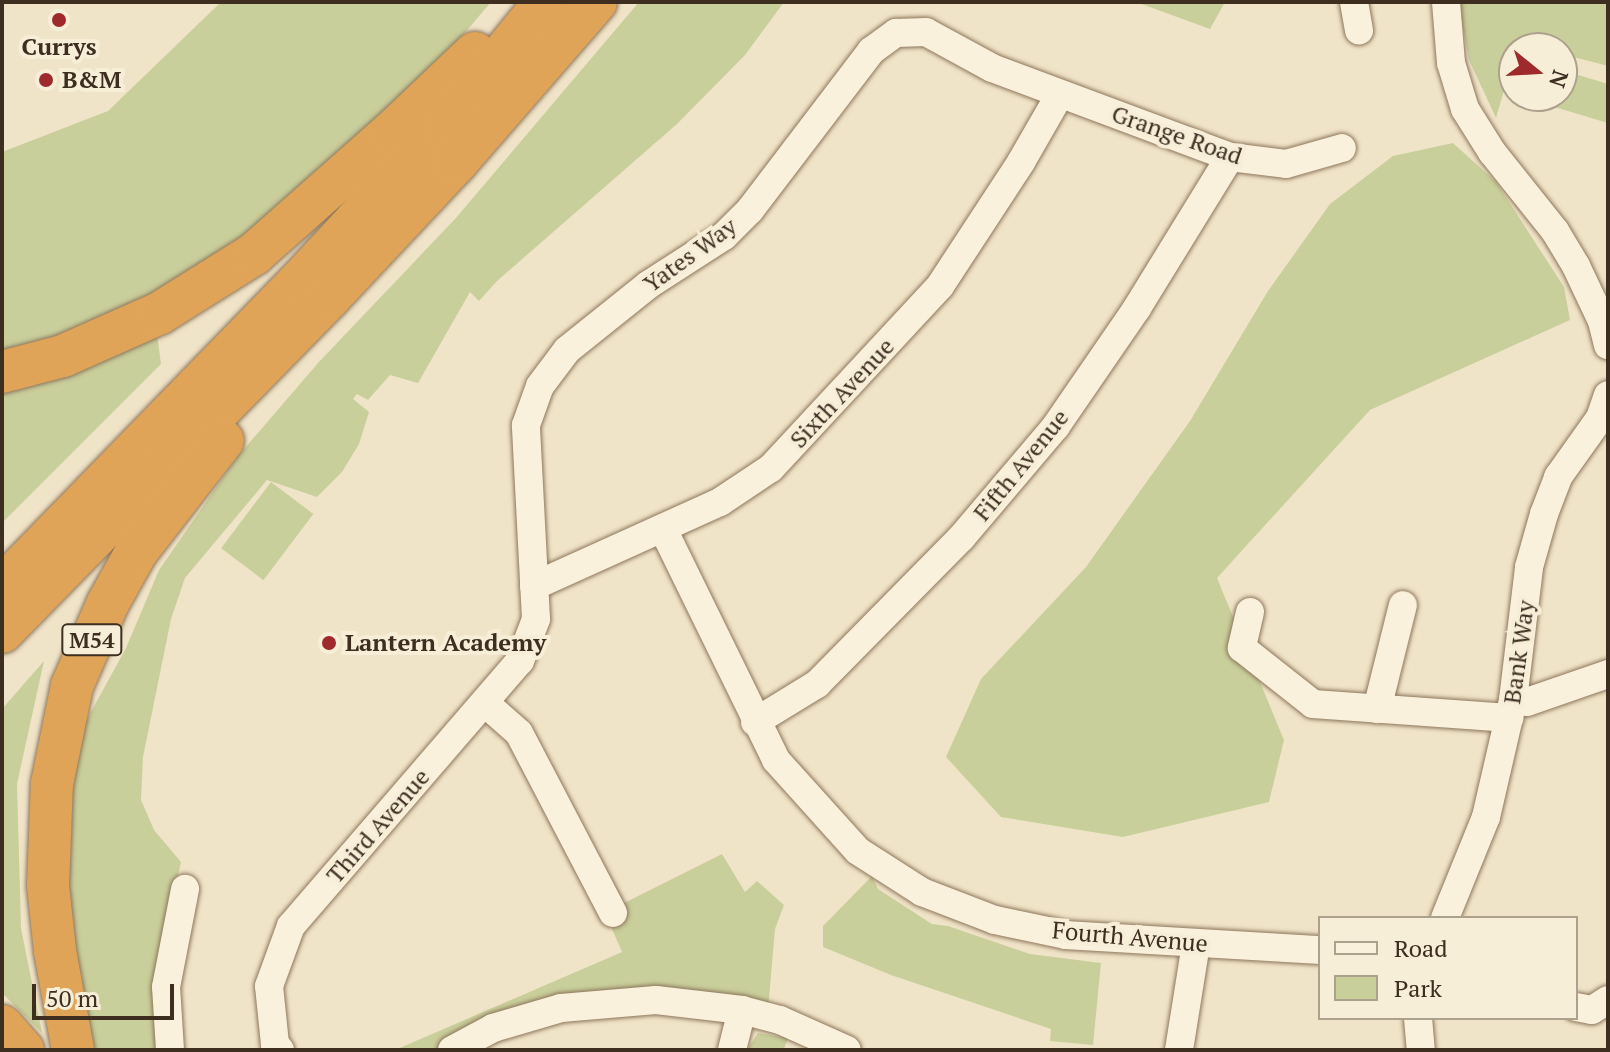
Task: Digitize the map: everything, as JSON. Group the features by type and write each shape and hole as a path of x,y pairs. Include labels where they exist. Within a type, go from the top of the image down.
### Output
{"highway":[{"path":"2,372 63,356 160,313 254,254 391,133 529,2"},
{"path":"2,587 331,248 446,124 545,2"},
{"name":"M54","path":"2,632 329,298 455,164 596,2"},
{"name":"M54","path":"73,1050 55,951 48,886 52,784 72,686 108,603 137,551 169,506 279,370 329,298"},
{"path":"2,1026 23,1050"}],"street":[{"path":"1354,2 1359,31"},
{"path":"1446,2 1451,63 1465,109 1492,152 1547,220 1576,266 1602,321 1608,345"},
{"name":"Yates Way","path":"536,619 526,425 540,386 567,350 648,285 724,236 741,219 871,51 896,33 926,32 992,68 1059,96"},
{"name":"Grange Road","path":"1059,96 1129,117 1230,157 1286,164 1342,148"},
{"name":"Sixth Avenue","path":"534,586 720,502 771,468 940,286 1021,162 1059,96"},
{"name":"Fifth Avenue","path":"755,722 817,684 981,515 1056,426 1137,308 1230,157"},
{"name":"Bank Way","path":"1446,916 1486,817 1511,709 1529,567 1544,514 1558,477 1600,418 1608,395"},
{"name":"Fourth Avenue","path":"663,529 776,760 858,851 922,892 995,920 1066,935 1318,950"},
{"path":"1377,709 1403,605"},
{"path":"1250,612 1242,648 1313,704 1377,709 1511,709 1608,674"},
{"name":"Third Avenue","path":"280,1050 275,1044 269,986 291,926 520,661 536,619"},
{"path":"485,703 519,733 613,913"},
{"path":"170,1050 166,987 185,889"},
{"path":"1179,1050 1196,944"},
{"path":"452,1050 493,1028 561,1008 656,1000 742,1010 780,1020 847,1050"},
{"path":"1578,1007 1592,1010 1608,1000"},
{"path":"732,1050 742,1010"},
{"path":"1418,1020 1421,1050"}],"green space":[{"path":"221,2 491,2 452,48 302,190 221,258 157,301 2,356 2,152 108,111"},
{"path":"639,2 784,2 745,55 677,124 497,281 479,301 470,292 418,383 390,375 368,400 357,394 353,399 369,412 359,444 342,472 317,497 267,480 185,578 171,619 143,757 141,800 154,830 181,862 154,983 159,1050 83,1050 66,937 63,802 81,730 126,648 159,570 238,456 318,363 455,219"},
{"path":"1136,2 1225,2 1210,29"},
{"path":"1458,2 1608,2 1608,66 1578,58 1578,32 1498,32 1496,118 1469,60"},
{"path":"1578,75 1608,84 1608,123 1571,112 1578,112"},
{"path":"1453,143 1496,182 1564,287 1570,320 1370,410 1217,578 1284,740 1269,802 1123,837 1001,817 946,757 981,679 1086,567 1190,421 1268,291 1330,204 1393,156"},
{"path":"157,334 161,364 2,523 2,388"},
{"path":"271,482 313,514 263,580 221,548"},
{"path":"44,661 17,784 21,928 42,1033 2,993 2,709"},
{"path":"722,854 745,892 757,881 784,905 775,929 768,1010 645,996 441,1050 395,1050 622,952 608,920 622,904"},
{"path":"872,876 878,889 932,924 948,926 1030,954 1101,963 1093,1045 1050,1041 1051,1029 891,975 823,947 823,926"},
{"path":"758,1033 788,1038 784,1049 747,1050"}],"place":[{"name":"Currys","path":"59,20"},
{"name":"B&M","path":"46,80"},
{"name":"Lantern Academy","path":"329,643"}]}
